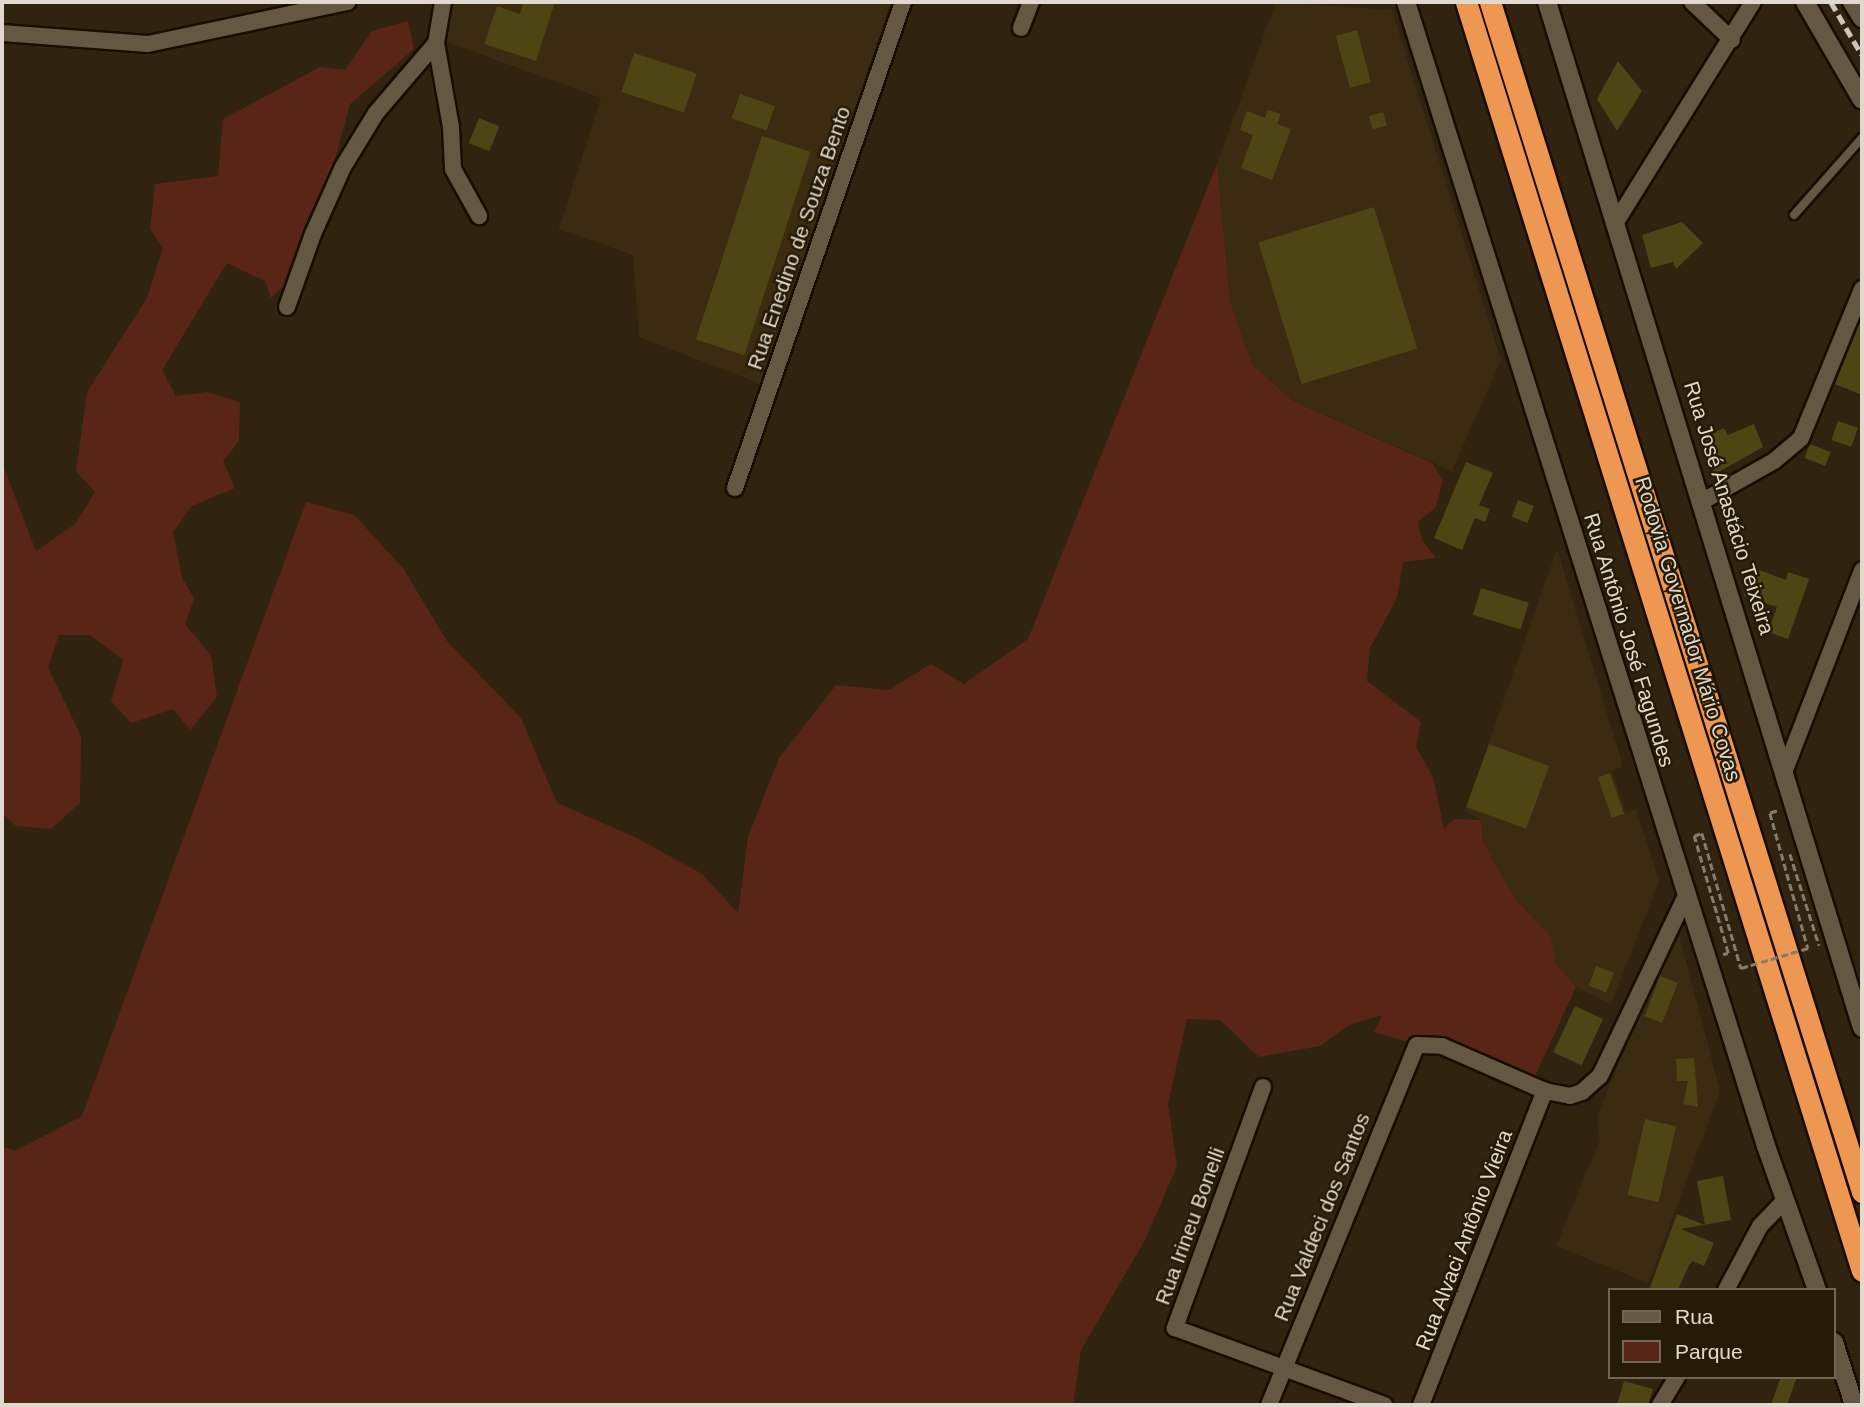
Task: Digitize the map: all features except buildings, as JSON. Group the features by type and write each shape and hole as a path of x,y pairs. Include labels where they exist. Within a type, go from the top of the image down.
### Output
{"highway":[{"name":"Rodovia Governador Mário Covas","path":"1466,2 1862,1271"},
{"name":"Rodovia Governador Mário Covas","path":"1490,2 1862,1192"}],"main road":[{"name":"Rua Antônio José Fagundes","path":"1406,2 1706,959 1784,1201 1816,1288"},
{"name":"Rua José Anastácio Teixeira","path":"1547,2 1703,501 1862,1028"},
{"path":"1805,2 1862,100"},
{"path":"1852,2 1862,19"},
{"path":"1836,1348 1854,1405"}],"street":[{"path":"2,33 148,44 348,2"},
{"path":"443,2 436,43 451,127 453,169 479,216"},
{"name":"Rua Enedino de Souza Bento","path":"735,488 903,2"},
{"path":"1021,28 1031,2"},
{"path":"1692,2 1732,40"},
{"path":"1616,222 1732,40 1753,2"},
{"path":"287,307 313,234 343,167 376,113 436,43"},
{"path":"1703,501 1774,461 1801,438 1862,289"},
{"path":"1785,770 1862,570"},
{"path":"1545,1091 1570,1096 1582,1093 1600,1076 1686,896"},
{"name":"Rua Valdeci dos Santos","path":"1269,1405 1417,1045 1442,1046 1545,1091"},
{"name":"Rua Irineu Bonelli","path":"1262,1087 1175,1328 1384,1405"},
{"name":"Rua Alvaci Antônio Vieira","path":"1421,1405 1545,1091"},
{"path":"1727,1288 1760,1226 1784,1201"},
{"path":"1660,1405 1676,1379"}],"lane":[{"path":"1794,215 1862,138"}],"path":[{"path":"1706,959 1728,953 1694,836 1702,833 1741,968 1808,948 1770,813 1777,811"},
{"path":"1789,852 1816,946 1835,941"}],"shaded area":[{"path":"452,2 891,2 761,384 639,337 633,255 559,229 601,98 447,42"},
{"path":"1276,2 1392,10 1501,360 1452,471 1293,401 1252,364 1230,301 1217,164"},
{"path":"1557,549 1623,766 1612,771 1626,813 1636,809 1659,881 1611,1004 1576,987 1555,962 1550,937 1517,901 1483,842 1481,820 1465,810"},
{"path":"1670,935 1679,935 1720,1091 1648,1283 1556,1246 1600,1140 1597,1117"}],"green space":[{"path":"408,21 414,49 350,104 333,167 299,241 284,286 271,298 265,281 227,263 162,370 176,396 207,392 240,402 239,441 223,461 235,488 192,506 173,532 182,577 194,599 185,624 211,655 217,697 190,730 173,709 131,723 111,701 123,660 90,635 59,635 48,667 81,736 80,803 51,829 16,826 2,813 2,463 36,551 75,524 95,492 76,471 87,392 147,298 163,248 150,229 155,184 218,176 223,119 320,67 345,70 372,31"},
{"path":"1217,164 1230,301 1252,364 1293,401 1432,463 1443,480 1436,507 1418,522 1422,540 1436,558 1403,562 1397,598 1370,648 1367,681 1421,722 1416,747 1433,777 1444,829 1455,819 1481,820 1483,842 1517,901 1551,937 1555,962 1576,987 1534,1078 1444,1040 1423,1035 1408,1042 1374,1032 1382,1015 1349,1025 1320,1046 1259,1057 1220,1020 1187,1019 1168,1104 1177,1166 1145,1240 1081,1350 1073,1405 2,1405 2,1146 15,1151 82,1116 306,502 354,515 403,568 447,641 521,718 557,803 639,839 702,874 738,913 748,837 779,758 836,685 889,690 931,664 964,684 1028,639"}],"railway":[{"path":"1831,2 1862,55"}]}
